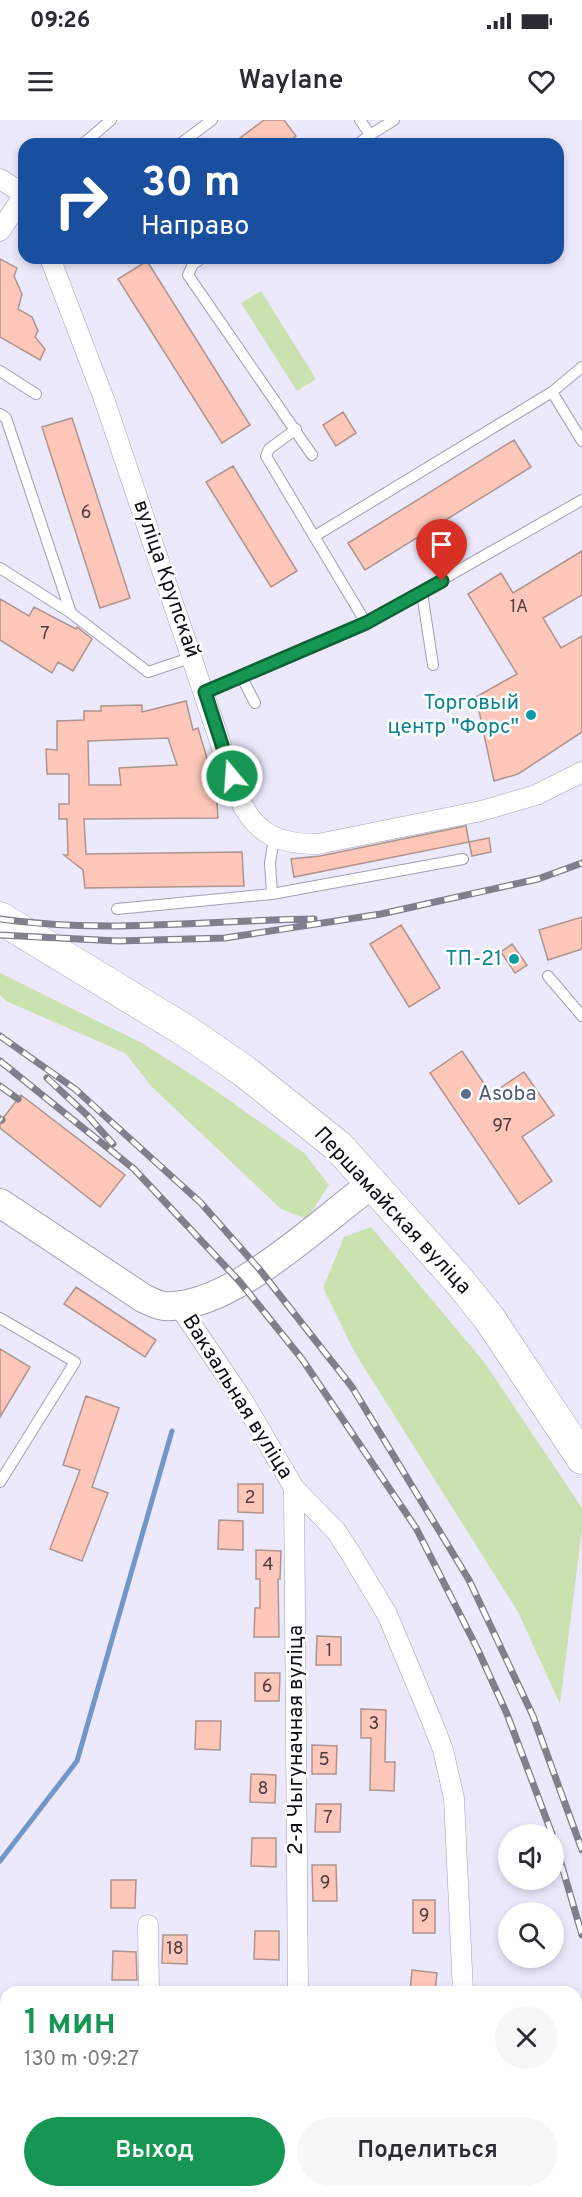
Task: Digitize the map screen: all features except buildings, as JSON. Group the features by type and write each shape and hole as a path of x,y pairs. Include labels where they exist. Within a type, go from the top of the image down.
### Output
{"main road":[{"name":"Першамайская вуліца","path":"0,918 186,1031 244,1071 339,1148 489,1318 582,1458"},
{"name":"Вакзальная вуліца","path":"0,1203 143,1298 161,1306 179,1306 211,1297 260,1270 372,1184"}],"street":[{"path":"0,179 18,190"},
{"path":"0,231 18,203"},
{"name":"вуліца Крупскай","path":"52,264 104,399 247,815 257,826 274,838"},
{"path":"274,838 297,844 318,844 481,811 536,795 582,772"},
{"name":"Вакзальная вуліца","path":"179,1306 242,1399 294,1488 336,1531 387,1614 443,1750 454,1798 463,1986"},
{"name":"2-я Чыгуначная вуліца","path":"294,1488 298,1986"},
{"path":"148,1925 149,1986"}],"lane":[{"path":"89,138 111,120"},
{"path":"188,138 212,120"},
{"path":"360,120 370,135"},
{"path":"366,138 394,120"},
{"path":"194,264 188,276 312,455"},
{"path":"315,536 552,392 582,367"},
{"path":"0,371 36,394"},
{"path":"552,392 582,441"},
{"path":"0,414 6,418 71,613"},
{"path":"296,429 269,449 266,456 366,623"},
{"path":"205,692 366,623 582,500"},
{"path":"0,568 71,613 148,672 193,657"},
{"path":"422,593 433,665"},
{"path":"241,676 255,703"},
{"path":"272,894 270,863 274,838"},
{"path":"117,909 272,894 464,859"},
{"path":"548,976 582,1016"},
{"path":"0,1318 75,1362 0,1482"}],"green space":[{"path":"261,291 316,379 297,391 241,303"},
{"path":"0,973 142,1043 209,1086 304,1153 329,1185 307,1219 281,1209 152,1087 125,1053 6,1001 0,995"},
{"path":"371,1227 485,1363 582,1508 582,1529 560,1704 518,1612 355,1353 323,1288 344,1237"}],"waterway":[{"path":"0,1861 77,1761 172,1431"}],"railway":[{"path":"0,935 118,941 225,938 381,914 538,879 582,863"},
{"path":"0,919 118,926 314,919"},
{"path":"0,1036 75,1089 201,1203 260,1270 352,1387 469,1580 533,1716 582,1850"},
{"path":"0,1061 134,1169 240,1282 302,1359 416,1528 477,1648 507,1714 548,1824"},
{"path":"47,1078 88,1116 113,1144"},
{"path":"0,1086 18,1099"},
{"path":"564,1873 582,1935"}],"place":[{"name":"Торговый центр \"Форс\"","path":"531,715"},
{"name":"ТП-21","path":"514,959"},
{"name":"Asoba","path":"466,1094"}],"route":[{"path":"232,776 205,692 261,666 366,623 442,581"}]}
